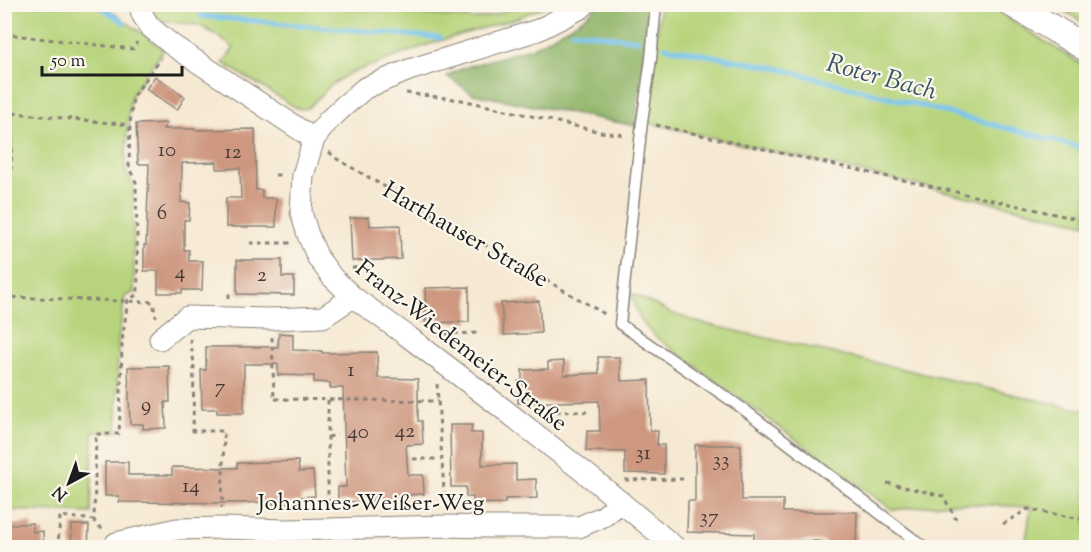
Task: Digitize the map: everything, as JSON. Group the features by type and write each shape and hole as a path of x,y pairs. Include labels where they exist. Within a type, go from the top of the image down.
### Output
{"street":[{"path":"140,4 142,14 149,26 172,45 314,139"},
{"name":"Franz-Wiedemeier-Straße","path":"585,4 538,30 409,70 365,88 328,121 314,139 303,176 301,212 318,258 332,277 353,297 506,411 594,480 675,548"},
{"path":"1012,4 1086,48"},
{"path":"160,339 187,317 270,319 323,317 353,297"},
{"name":"Johannes-Weißer-Weg","path":"116,543 177,529 579,527 604,516 621,502"}],"lane":[{"path":"656,4 620,324 742,408 926,548"}],"path":[{"path":"4,34 133,49 149,26"},
{"path":"128,300 138,294 136,182 129,168 133,96 172,45"},
{"path":"365,88 462,100 601,132 641,137"},
{"path":"4,112 130,125"},
{"path":"14,113 4,297 153,302 160,339"},
{"path":"642,122 1086,221"},
{"name":"Harthauser Straße","path":"314,139 337,159 620,324"},
{"path":"250,243 312,244"},
{"path":"58,548 60,516 94,520 96,434 119,434 122,341 128,300"},
{"path":"406,335 480,333"},
{"path":"272,341 274,399 438,401 447,526"},
{"path":"194,363 193,431 224,431 222,528"},
{"path":"328,400 328,529"},
{"path":"506,411 587,412"},
{"path":"328,437 338,435"},
{"path":"413,459 442,459"},
{"path":"594,480 683,479"},
{"path":"887,483 943,496 956,519"},
{"path":"1003,524 1028,509 1086,520"}],"green space":[{"path":"5,5 103,5 164,49 132,94 129,107 125,169 133,186 134,293 125,296 118,340 117,432 93,432 91,513 5,510"},
{"path":"149,5 315,5 476,19 523,5 548,5 517,18 433,43 348,74 330,86 308,108 300,109 223,63 234,48 206,29 157,18"},
{"path":"599,5 648,5 636,126 473,94 447,76 463,68 531,48 582,19"},
{"path":"660,5 983,5 998,12 1086,67 1086,224 649,123"},
{"path":"1054,5 1086,5 1086,24"},
{"path":"631,293 671,313 697,322 1086,411 1086,547 1025,547 1031,507 950,503 893,510 657,338 640,318"}],"building":[{"path":"155,76 185,97 177,110 146,89"},
{"path":"167,123 163,129 255,129 256,190 262,190 262,198 276,198 276,227 226,227 226,198 241,198 240,168 217,169 217,162 182,163 181,202 190,203 189,220 184,220 184,250 189,250 189,261 203,261 202,290 182,290 182,293 158,293 158,271 144,271 149,164 138,164 136,124"},
{"path":"369,217 370,226 400,225 401,259 352,261 350,218"},
{"path":"237,260 282,260 282,277 294,277 294,295 237,294"},
{"path":"469,287 469,322 426,323 425,288"},
{"path":"539,301 541,333 504,335 501,303"},
{"path":"279,333 293,334 293,350 322,351 322,353 377,352 378,378 418,379 418,421 422,421 423,444 406,445 408,475 423,475 424,494 405,495 405,503 338,502 338,487 346,487 343,388 330,388 330,383 314,382 314,376 278,375 278,364 244,364 244,413 217,413 217,409 202,409 201,370 206,370 206,347 278,347"},
{"path":"598,357 620,357 621,381 649,380 650,431 658,431 657,445 664,445 664,474 625,473 625,452 586,451 587,431 600,431 599,401 518,403 518,381 522,381 522,370 548,369 548,362 564,361 564,375 599,373"},
{"path":"169,366 170,402 165,402 166,428 143,429 143,424 130,424 128,367"},
{"path":"450,425 472,425 471,433 482,433 482,465 516,464 516,480 536,479 537,498 505,499 505,503 473,504 473,497 466,497 466,487 451,487"},
{"path":"695,445 741,445 742,500 783,500 783,512 857,512 856,548 824,548 825,542 816,541 754,542 754,534 687,532 688,501 695,501"},
{"path":"298,461 299,472 313,471 315,496 301,497 301,502 273,504 272,502 119,502 119,496 105,496 105,462 128,462 128,475 172,475 172,467 237,468 237,463"},
{"path":"32,523 33,532 43,531 44,548 4,548 4,525"},
{"path":"72,525 89,525 88,548 71,548"}],"waterway":[{"name":"Roter Bach","path":"97,4 125,23"},
{"name":"Roter Bach","path":"201,16 440,38"},
{"name":"Roter Bach","path":"573,31 638,40"},
{"name":"Roter Bach","path":"665,47 777,68 1086,149"}]}
